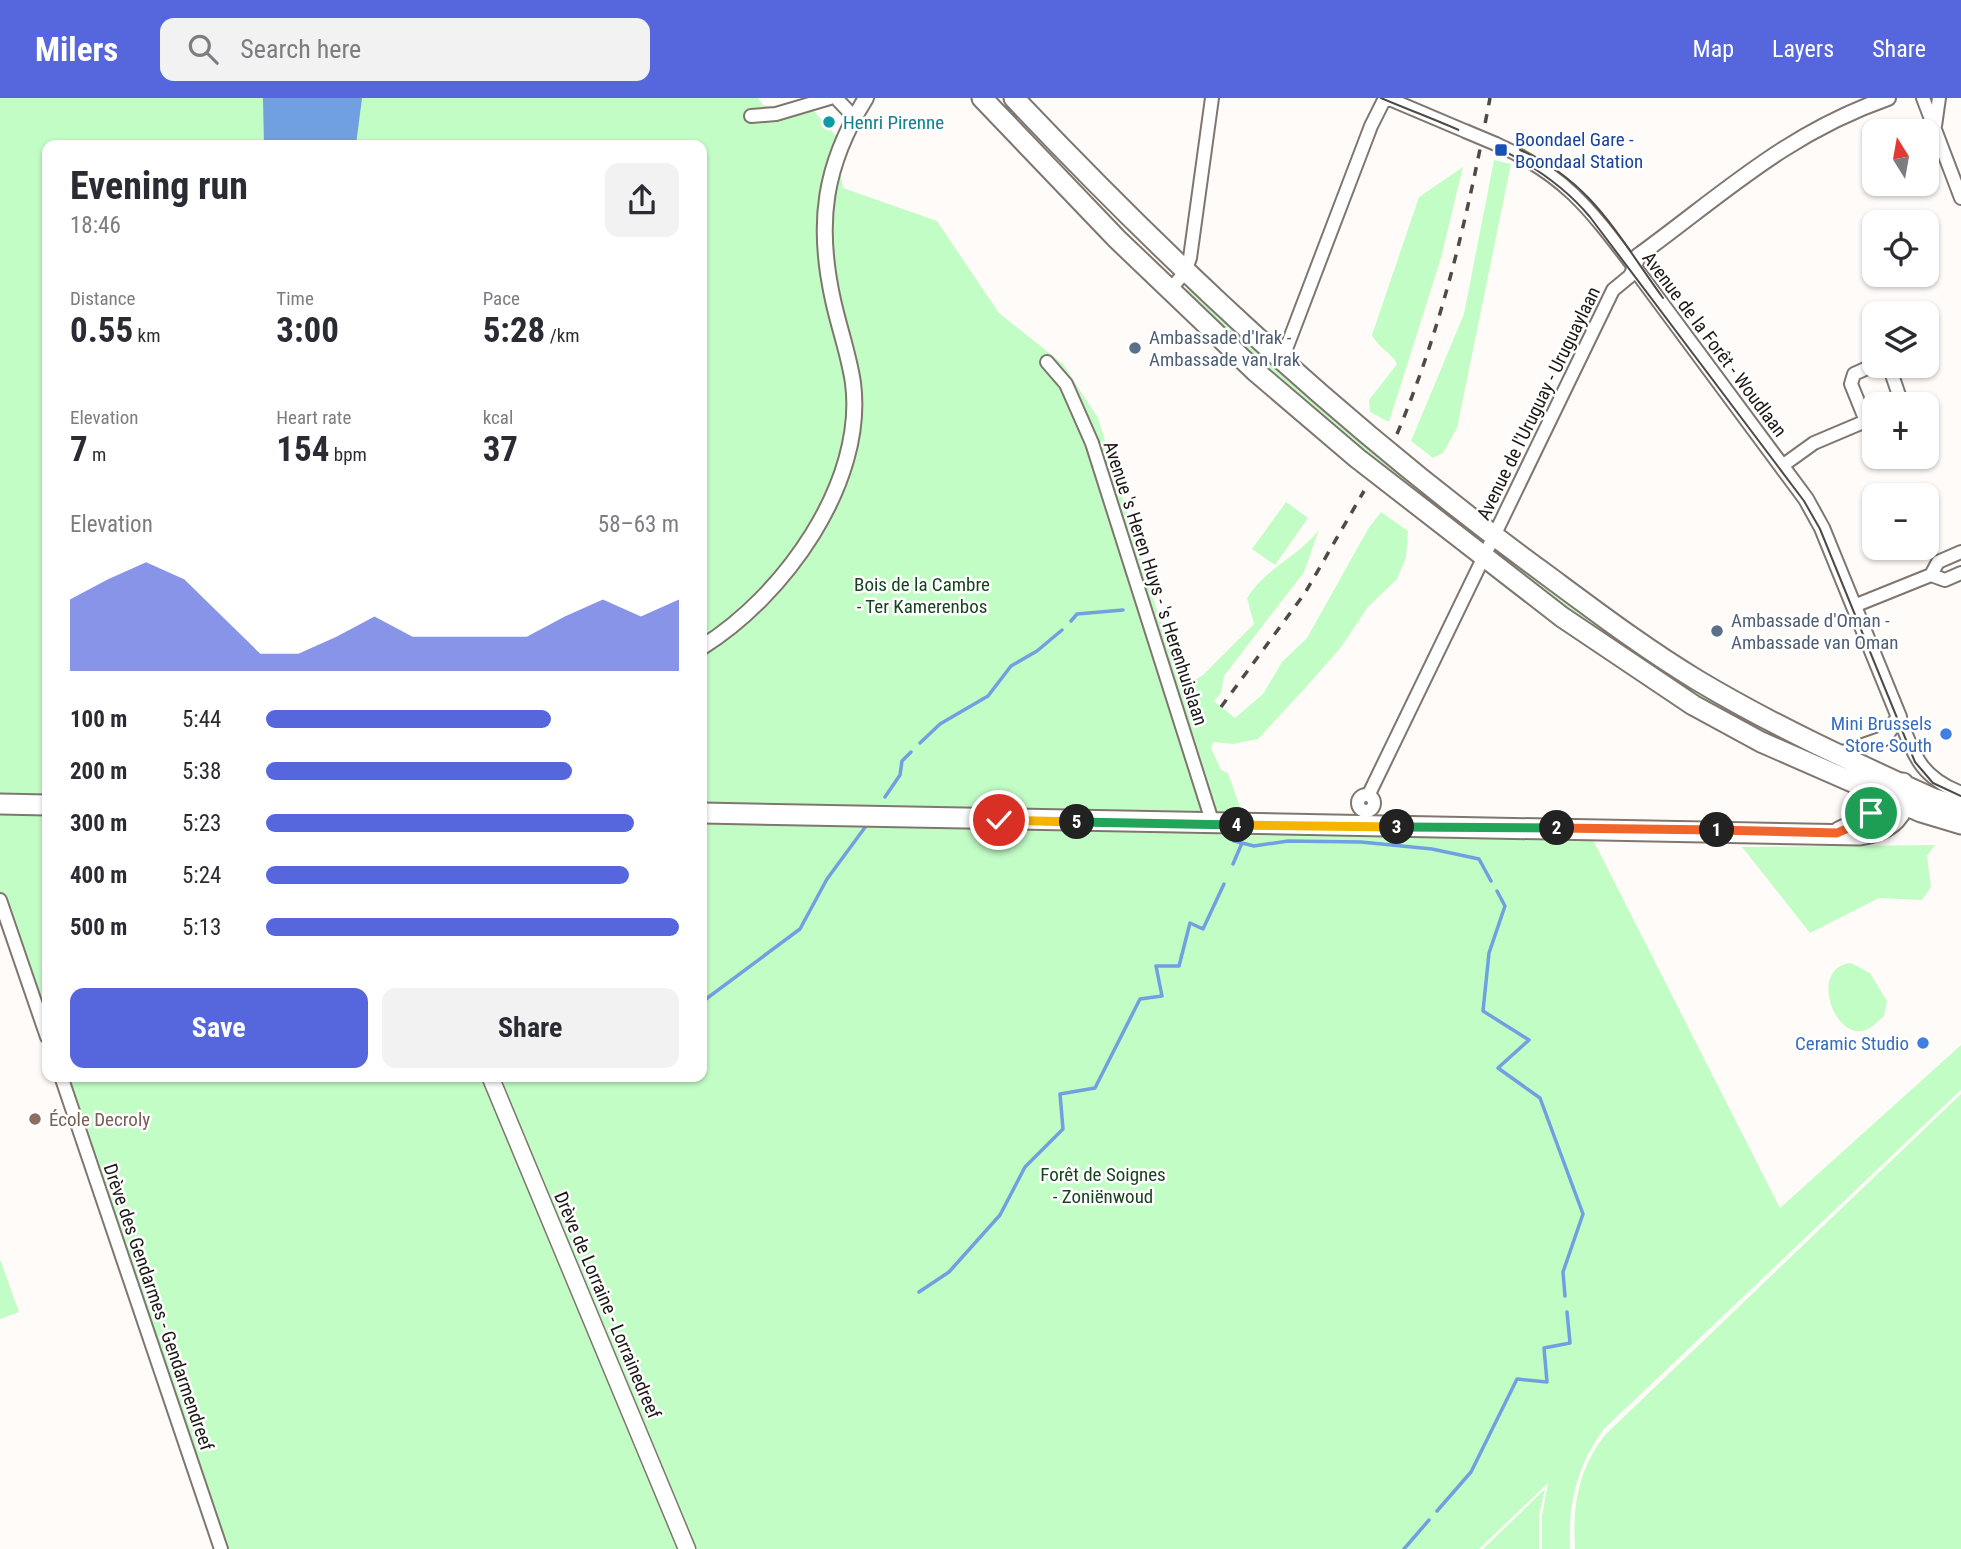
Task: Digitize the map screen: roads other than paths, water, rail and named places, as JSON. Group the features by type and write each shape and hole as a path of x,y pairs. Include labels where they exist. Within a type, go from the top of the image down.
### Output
{"main road":[{"path":"982,98 1170,290 1313,421 1484,558 1572,624 1693,705 1801,762 1961,824"},
{"path":"1014,98 1185,272 1278,359 1369,437 1494,536 1695,679 1747,709 1903,783 1957,798"},
{"path":"707,813 1860,835 1877,832 1897,820 1906,797 1903,783"},
{"path":"1837,833 1862,822 1871,813 1879,793 1903,783"},
{"path":"0,804 42,805"},
{"name":"Drève de Lorraine - Lorrainedreef","path":"492,1082 687,1549"}],"street":[{"path":"751,116 776,114 830,98"},
{"path":"836,98 854,117"},
{"path":"707,643 755,605 810,540 831,500 851,434 854,399 848,353 825,259 825,210 832,167 854,117 866,98"},
{"path":"1170,290 1185,272 1191,258 1212,98"},
{"path":"1278,359 1288,344 1371,127 1386,98"},
{"name":"Avenue de la Forêt - Woudlaan","path":"1386,98 1496,144 1543,168 1571,189 1634,267 1782,466 1818,519 1921,767 1957,798"},
{"name":"Avenue de l'Uruguay - Uruguaylaan","path":"1369,794 1614,290 1630,276 1639,256 1786,145 1830,121 1888,98"},
{"path":"1923,98 1932,119"},
{"path":"1936,119 1939,98"},
{"path":"1939,137 1961,198"},
{"name":"Avenue 's Heren Huys - 's Herenhuislaan","path":"1047,362 1066,384 1092,443 1213,824"},
{"path":"1862,370 1851,378 1862,402"},
{"path":"1782,466 1814,443 1862,423"},
{"path":"1854,606 1931,575 1938,562 1961,552"},
{"path":"1931,575 1945,580 1961,573"},
{"path":"1840,754 1883,739 1899,716"},
{"path":"0,900 42,1022"},
{"name":"Drève des Gendarmes - Gendarmendreef","path":"63,1082 221,1549"}],"water":[{"path":"263,98 362,98 357,140 264,140"}],"waterway":[{"path":"1071,621 1077,614 1123,610"},
{"path":"920,743 940,724 988,696 1011,666 1037,651 1062,630"},
{"path":"885,797 900,775 902,761 911,752"},
{"path":"707,998 800,929 827,879 866,826"},
{"path":"1234,841 1254,846 1288,841 1361,842 1432,849 1479,859 1491,881"},
{"path":"1233,864 1242,843"},
{"path":"919,1292 949,1272 1000,1215 1025,1167 1063,1129 1060,1094 1095,1088 1140,999 1162,996 1156,966 1179,966 1190,923 1203,929 1224,884"},
{"path":"1497,891 1505,906 1489,953 1483,1011 1529,1040 1498,1068 1540,1098 1583,1214 1563,1272 1565,1296"},
{"path":"1437,1511 1471,1472 1517,1379 1547,1382 1544,1348 1570,1343 1567,1312"},
{"path":"1404,1549 1429,1520"}],"tram line":[{"path":"1381,98 1465,133 1520,160 1546,176 1590,217 1804,501 1820,529 1915,762 1933,783 1961,796"},
{"path":"1520,150 1567,178 1585,195 1602,213 1663,298"}],"railway":[{"path":"1397,434 1441,310 1473,184 1490,98"},
{"path":"1221,707 1305,593 1364,491"}],"place":[{"name":"Henri Pirenne","path":"829,122"},
{"name":"Boondael Gare - Boondaal Station","path":"1501,150"},
{"name":"Ambassade d'Irak - Ambassade van Irak","path":"1135,348"},
{"name":"Ambassade d'Oman - Ambassade van Oman","path":"1717,631"},
{"name":"Mini Brussels Store South","path":"1946,734"},
{"name":"Ceramic Studio","path":"1923,1043"},
{"name":"École Decroly","path":"35,1119"}],"park label":[{"name":"Bois de la Cambre - Ter Kamerenbos","path":"922,595"},
{"name":"Forêt de Soignes - Zoniënwoud","path":"1103,1185"}]}
